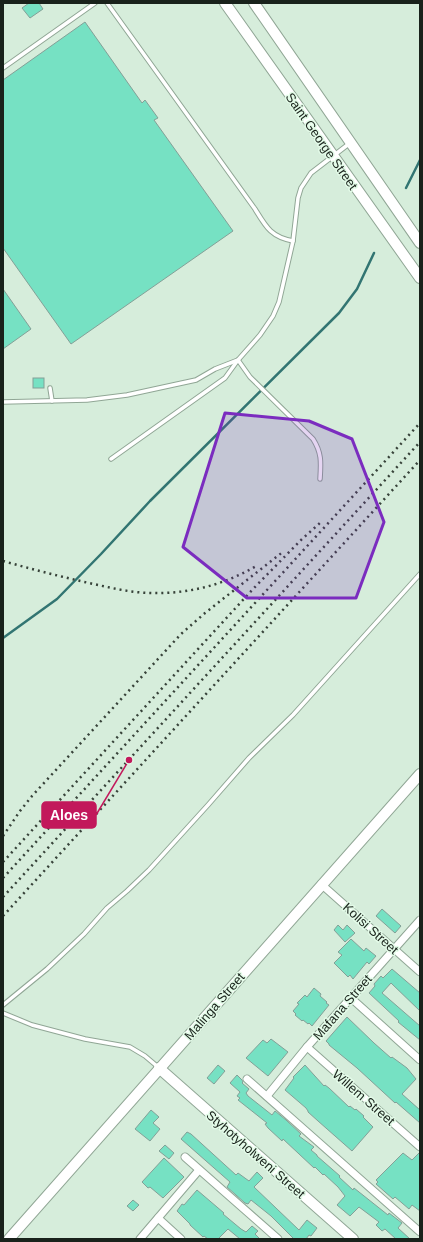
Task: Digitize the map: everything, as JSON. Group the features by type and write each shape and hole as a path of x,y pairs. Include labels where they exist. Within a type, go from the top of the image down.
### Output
{"street":[{"name":"Saint George Street","path":"225,3 420,278"},
{"name":"Saint George Street","path":"254,3 420,243"},
{"name":"Malinga Street","path":"9,1239 321,884 420,774"},
{"name":"Kolisi Street","path":"321,884 420,972"},
{"name":"Mafana Street","path":"267,1096 393,949 420,920"},
{"path":"351,998 420,1060"},
{"name":"Willem Street","path":"307,1048 420,1146"},
{"name":"Styhotyholweni Street","path":"159,1068 353,1239"},
{"path":"247,1079 420,1232"},
{"path":"185,1157 278,1239"},
{"path":"140,1239 199,1170"},
{"path":"158,1218 181,1239"}],"lane":[{"path":"3,68 95,3"},
{"path":"107,3 255,209 266,227 277,236 292,241"},
{"path":"111,459 225,378 260,334 273,316 279,302 292,241 298,198 301,188 311,173 351,142"},
{"path":"238,360 250,376 313,439 318,447 320,456 320,479"},
{"path":"3,402 87,400 135,394 196,380 215,369 238,360"},
{"path":"50,388 52,401"},
{"path":"3,1005 47,969 84,934 107,908 149,870 420,574"},
{"path":"3,1013 32,1025 84,1039 130,1047 145,1056 159,1068"}],"highlighted area":[{"path":"225,413 309,421 352,439 384,522 356,598 247,598 183,547"}],"building":[{"path":"29,3 39,3 43,9 30,18 22,8"},
{"path":"85,22 142,103 145,100 158,118 154,120 233,231 71,344 3,248 3,80"},
{"path":"3,289 31,329 3,349"},
{"path":"33,378 44,378 44,388 33,388"},
{"path":"382,909 401,926 395,933 376,916"},
{"path":"338,925 343,930 347,925 355,933 345,942 334,930"},
{"path":"351,939 364,951 366,948 376,956 369,964 367,962 353,979 350,975 348,977 334,963 342,955 338,952"},
{"path":"392,969 420,993 420,1011 391,983 382,993 420,1026 420,1040 398,1022 399,1021 369,993 381,976 383,978"},
{"path":"314,988 321,994 320,996 329,1005 312,1026 303,1020 302,1021 293,1011 299,1004 297,1003 305,995 307,997"},
{"path":"347,1017 391,1058 392,1057 407,1068 416,1079 402,1094 420,1110 420,1123 396,1102 395,1103 326,1041"},
{"path":"271,1039 288,1052 268,1076 246,1058 263,1040 267,1043"},
{"path":"218,1065 225,1071 214,1084 207,1078"},
{"path":"305,1065 324,1086 325,1085 329,1088 349,1107 350,1106 355,1110 356,1109 373,1127 352,1151 285,1090 294,1078 293,1077"},
{"path":"237,1075 242,1080 242,1083 249,1089 246,1093 248,1096 272,1115 275,1111 286,1120 301,1134 299,1136 314,1147 311,1150 353,1190 354,1188 388,1215 389,1213 402,1223 398,1228 410,1239 396,1239 385,1229 382,1231 376,1225 379,1222 359,1207 350,1216 337,1205 345,1196 338,1187 324,1174 323,1175 315,1167 314,1168 283,1139 282,1141 268,1128 265,1124 267,1123 238,1100 240,1098 237,1096 240,1092 230,1083"},
{"path":"151,1110 159,1117 153,1123 160,1129 150,1141 135,1129"},
{"path":"187,1132 236,1175 238,1173 249,1181 257,1172 263,1178 254,1187 299,1230 307,1220 317,1228 311,1236 309,1235 306,1239 294,1239 271,1216 251,1200 248,1204 245,1203 227,1187 230,1182 181,1139"},
{"path":"165,1145 174,1153 169,1159 159,1151"},
{"path":"420,1152 420,1211 412,1205 409,1209 395,1197 393,1199 376,1184 378,1182 376,1180 403,1153 412,1160"},
{"path":"164,1158 184,1177 163,1198 142,1182"},
{"path":"197,1190 241,1229 246,1232 252,1226 258,1231 255,1234 260,1239 240,1239 228,1229 218,1239 208,1239 204,1236 203,1237 177,1211 182,1204 184,1205"},
{"path":"133,1200 139,1205 133,1211 127,1206"}],"waterway":[{"path":"406,188 420,160"},
{"path":"3,638 57,599 150,501 339,313 357,289 374,253"}],"railway":[{"path":"3,878 420,423"},
{"path":"3,897 420,442"},
{"path":"3,916 420,460"},
{"path":"3,862 253,589 301,540 321,522"},
{"path":"3,836 32,796 181,634 205,613 284,551"},
{"path":"3,561 62,577 132,592 146,593 167,593 194,590 233,578 258,565"}],"place":[{"name":"Aloes","path":"129,760"}]}
